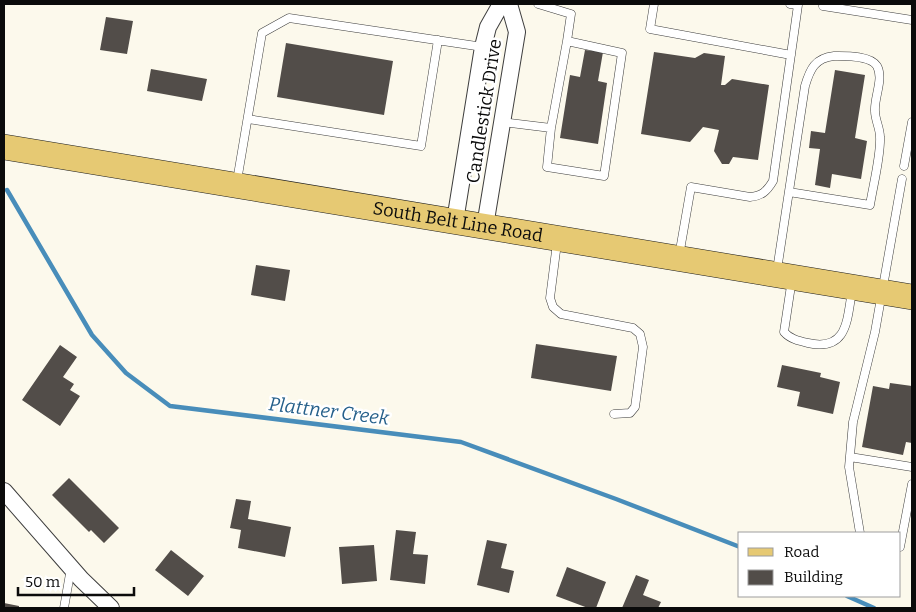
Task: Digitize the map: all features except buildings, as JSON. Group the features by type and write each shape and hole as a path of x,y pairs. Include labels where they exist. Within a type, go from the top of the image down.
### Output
{"main road":[{"name":"South Belt Line Road","path":"4,148 912,297"}],"street":[{"name":"Candlestick Drive","path":"455,221 483,47 488,27 501,4"},
{"name":"Candlestick Drive","path":"485,226 517,32 509,4"},
{"path":"4,491 71,568 111,608"}],"lane":[{"path":"538,4 571,14 547,167 604,176 622,52 567,41"},
{"path":"654,4 650,29 791,55"},
{"path":"678,258 690,187 750,197 760,196 768,189 772,181 798,5 790,4"},
{"path":"823,6 912,20"},
{"path":"237,186 262,33 289,18 483,47"},
{"path":"248,119 420,146 438,40"},
{"path":"789,192 870,205 880,139 875,110 880,75 876,65 868,59 840,56 828,57 820,59 814,64 809,73 805,86 789,192 784,276 784,332 794,339 813,344 824,345 833,342 844,331 853,287"},
{"path":"502,122 552,128"},
{"path":"904,166 912,122"},
{"path":"860,532 849,467 853,422 875,332 902,179"},
{"path":"557,238 550,298 553,307 561,314 632,328 640,334 642,340 642,359 635,407 630,413 614,414"},
{"path":"850,457 912,467"},
{"path":"901,542 912,484"},
{"path":"64,608 71,568"}],"waterway":[{"name":"Plattner Creek","path":"7,190 92,335 126,373 170,406 461,442 738,546"},
{"name":"Plattner Creek","path":"849,597 874,608"}]}
